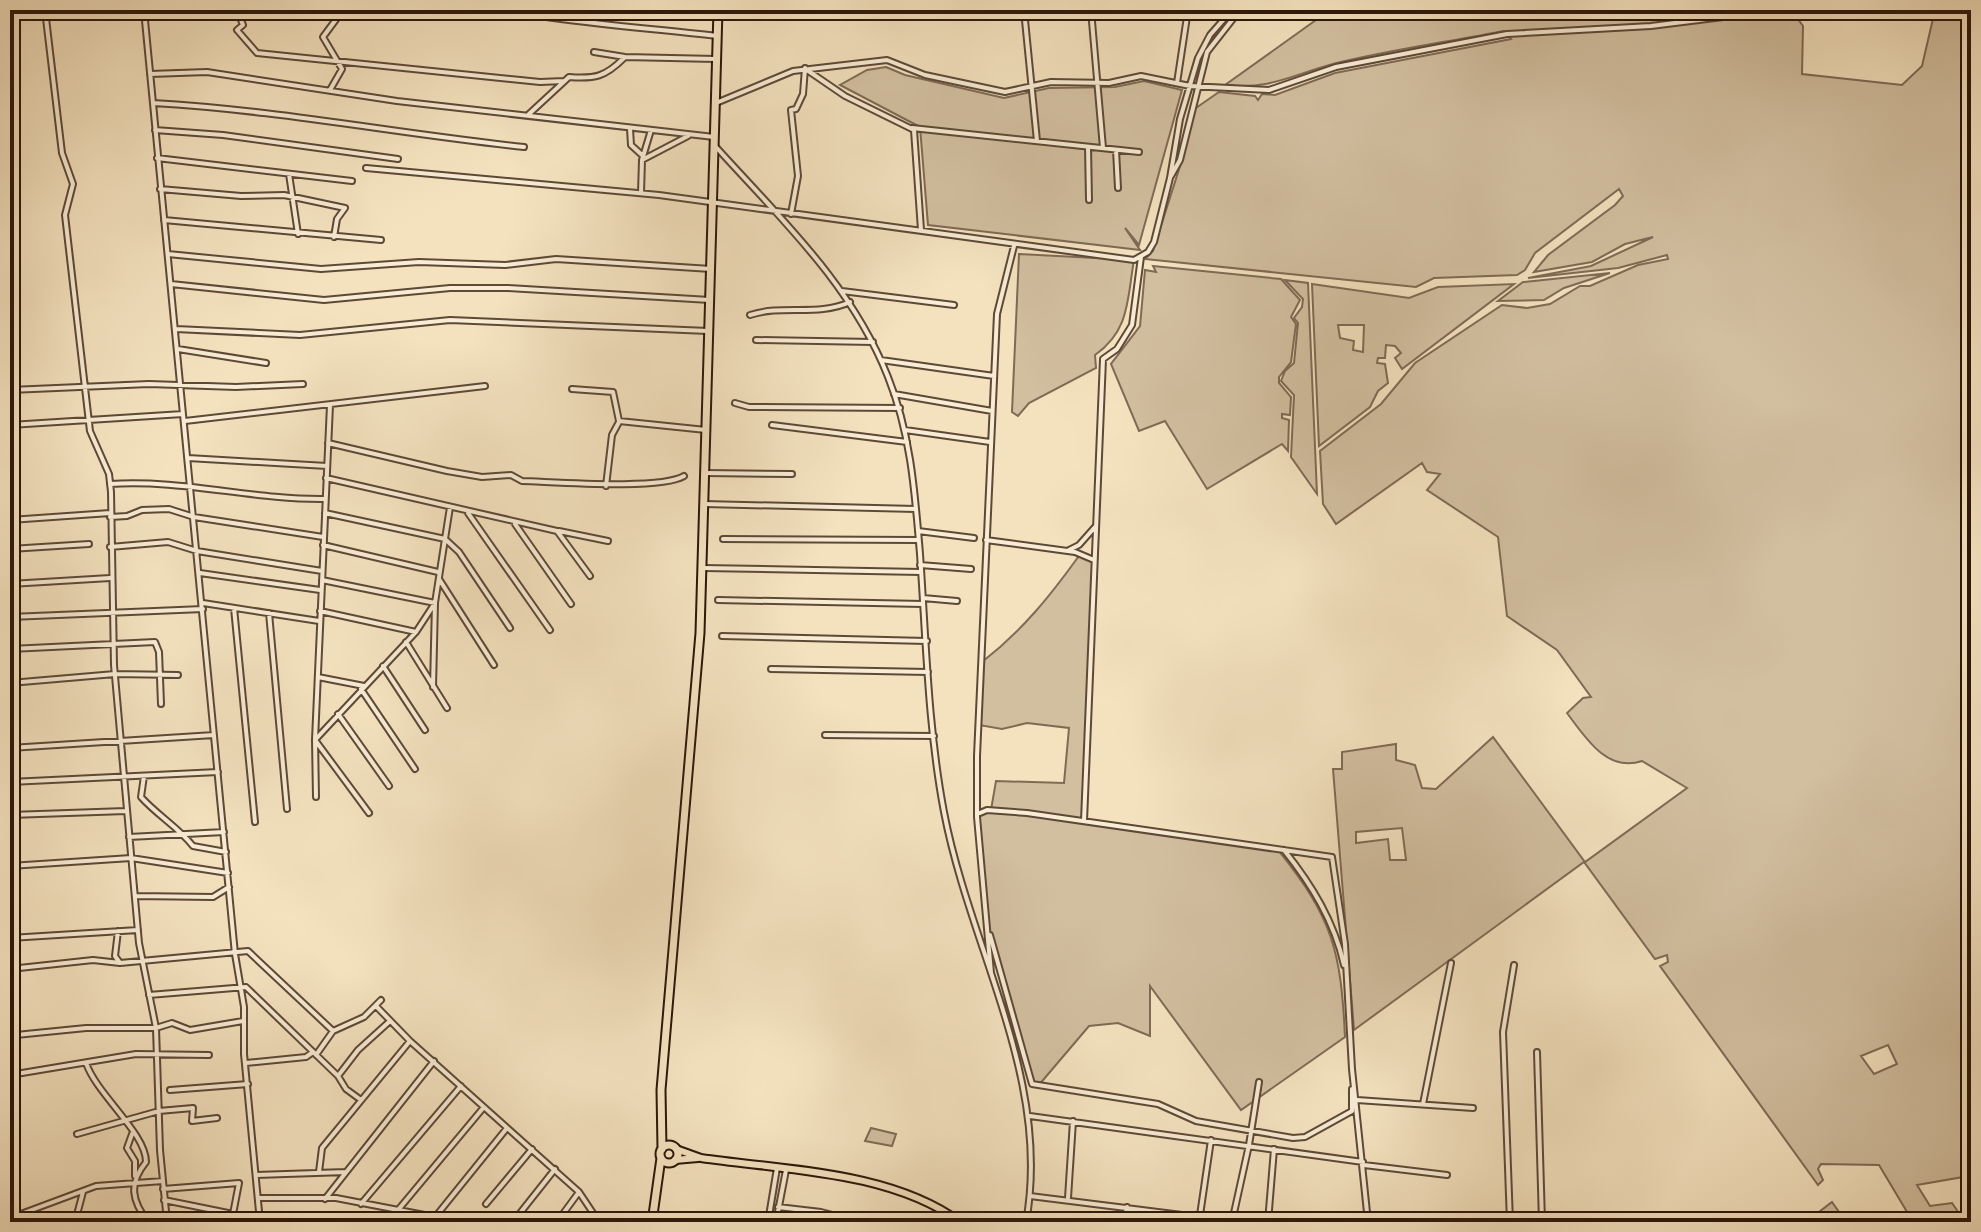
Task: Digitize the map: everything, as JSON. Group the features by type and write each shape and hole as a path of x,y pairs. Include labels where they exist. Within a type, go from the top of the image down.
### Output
{"highway":[{"path":"652,1222 655,1191 666,1155 660,1127 702,568 718,10"},
{"path":"666,1155 676,1149"}],"main road":[{"path":"676,1149 701,1158"},
{"path":"666,1155 777,1168 898,1189 929,1202 960,1222"}],"street":[{"path":"45,10 62,153 73,184 65,215 89,421 110,484 110,578 115,674 138,930 156,1028 167,1222"},
{"path":"163,1189 239,1183 232,1222 260,1220 144,11 184,10"},
{"path":"237,10 243,25 237,30 257,53 540,82 564,81"},
{"path":"330,90 342,69 323,37 343,10"},
{"path":"535,10 540,16 587,23 619,23 718,36"},
{"path":"718,10 731,10"},
{"path":"1024,10 1037,141"},
{"path":"1091,10 1103,148"},
{"path":"1177,83 1188,10"},
{"path":"1084,821 1103,359 1117,349 1132,325 1141,257 1154,242 1170,178 1177,131 1210,35 1232,10"},
{"path":"1193,86 1207,52 1240,10"},
{"path":"716,103 781,74 805,68 887,60 925,75 1005,92 1051,82 1097,83 1141,76 1193,86 1269,90 1336,67 1507,34 1651,26 1779,10"},
{"path":"594,52 625,57 718,59"},
{"path":"529,114 569,77 595,79 605,76 625,57"},
{"path":"805,68 845,96 912,128 1139,152"},
{"path":"791,214 798,176 791,110 796,109 803,94 805,68"},
{"path":"150,74 207,72 691,135 715,141 842,291 873,342 900,408 905,430 916,509 934,736 948,835 1030,1116 1030,1196 1026,1222"},
{"path":"153,103 308,116 440,138 524,147"},
{"path":"912,128 915,134 921,231"},
{"path":"630,129 631,145 642,157"},
{"path":"155,130 223,135 398,159"},
{"path":"641,193 642,157 651,130"},
{"path":"642,157 691,135"},
{"path":"1088,147 1089,200"},
{"path":"1116,150 1118,188"},
{"path":"157,158 352,181"},
{"path":"366,168 641,193 1123,260 1141,257"},
{"path":"288,173 298,234"},
{"path":"160,189 294,196 345,208 337,219 334,237"},
{"path":"164,220 381,240"},
{"path":"992,984 977,817 980,813 977,756 997,314 1014,245"},
{"path":"167,254 243,258 321,269 419,262 505,265 556,259 711,269"},
{"path":"171,284 324,300 450,288 508,288 710,300"},
{"path":"842,291 954,305"},
{"path":"750,315 762,311 804,312 850,302"},
{"path":"176,329 300,335 450,320 709,331"},
{"path":"756,340 873,342"},
{"path":"178,349 266,363"},
{"path":"881,360 994,376"},
{"path":"10,390 149,384 303,384"},
{"path":"185,421 485,386"},
{"path":"572,389 613,392 619,421 612,435 606,486"},
{"path":"894,394 992,411"},
{"path":"735,403 749,407 900,408"},
{"path":"316,797 315,740 330,405"},
{"path":"10,425 184,414"},
{"path":"619,421 706,430"},
{"path":"772,425 907,442"},
{"path":"905,430 991,442"},
{"path":"328,443 482,477 511,475 522,481 606,486 648,481 671,484 684,476"},
{"path":"188,458 327,466"},
{"path":"705,473 792,474"},
{"path":"326,478 608,541"},
{"path":"110,484 191,486 293,500 325,499"},
{"path":"704,504 916,509"},
{"path":"433,687 435,603 450,507"},
{"path":"10,520 169,509 194,517 323,537"},
{"path":"466,511 550,630"},
{"path":"325,513 445,539 459,552 510,628"},
{"path":"514,522 571,604"},
{"path":"1066,551 1079,545 1096,525"},
{"path":"557,531 590,576"},
{"path":"918,531 974,538"},
{"path":"723,539 918,540"},
{"path":"986,540 1089,555 1094,560"},
{"path":"110,547 168,542 197,551 322,571"},
{"path":"10,549 89,544"},
{"path":"323,545 438,575 494,665"},
{"path":"920,565 971,569"},
{"path":"702,568 921,572"},
{"path":"200,573 321,590"},
{"path":"10,584 110,578"},
{"path":"322,580 435,603"},
{"path":"923,598 957,601"},
{"path":"718,600 923,604"},
{"path":"315,740 416,632 435,603"},
{"path":"10,617 203,606 320,621"},
{"path":"234,608 255,822"},
{"path":"320,611 416,632"},
{"path":"269,613 287,809"},
{"path":"722,636 927,641"},
{"path":"10,649 155,642 161,704"},
{"path":"406,642 447,708"},
{"path":"383,666 425,730"},
{"path":"771,669 928,672"},
{"path":"10,683 115,674 178,675"},
{"path":"318,677 363,688 415,769"},
{"path":"338,714 389,786"},
{"path":"10,748 214,735"},
{"path":"825,735 934,736"},
{"path":"315,740 369,813"},
{"path":"10,782 218,772"},
{"path":"144,776 141,797 157,816 184,834 193,846 226,852"},
{"path":"980,813 991,810 1084,821 1332,857 1347,985 1352,1111 1305,1137 1250,1132 1196,1121 1158,1104 1032,1084 987,925"},
{"path":"10,815 126,811"},
{"path":"10,831 12,866 131,858 228,873"},
{"path":"129,837 224,832"},
{"path":"1282,848 1305,876 1337,935 1347,985"},
{"path":"135,896 213,897 230,886"},
{"path":"10,938 138,930"},
{"path":"118,931 115,956 120,963"},
{"path":"10,969 93,960 142,964 252,953 333,1031"},
{"path":"1423,1104 1451,963"},
{"path":"1510,1222 1503,1032 1514,965"},
{"path":"149,995 240,987 251,990 338,1076 346,1089 361,1100"},
{"path":"246,1063 315,1054 333,1031 364,1017 381,1000"},
{"path":"376,1006 410,1041 579,1192 599,1222"},
{"path":"16,1035 86,1028 156,1028 172,1023 190,1030 243,1021"},
{"path":"338,1076 358,1050 390,1021"},
{"path":"319,1172 322,1148 410,1041"},
{"path":"1537,1052 1542,1222"},
{"path":"10,1075 136,1054 209,1055"},
{"path":"325,1199 434,1061"},
{"path":"86,1063 95,1084 127,1121 147,1159 135,1176"},
{"path":"1353,1076 1368,1222"},
{"path":"1030,1196 1068,1198 1234,1222 1259,1082"},
{"path":"170,1090 248,1084"},
{"path":"361,1204 461,1086"},
{"path":"1357,1100 1473,1108"},
{"path":"398,1210 484,1107"},
{"path":"77,1134 159,1111 193,1108 192,1121 217,1118"},
{"path":"1030,1116 1447,1175"},
{"path":"1068,1198 1073,1121"},
{"path":"436,1216 508,1127"},
{"path":"132,1134 127,1148 135,1161 137,1207 146,1220"},
{"path":"1200,1219 1211,1140"},
{"path":"486,1204 532,1149"},
{"path":"1268,1222 1274,1149"},
{"path":"768,1222 777,1168"},
{"path":"513,1222 555,1169"},
{"path":"776,1222 786,1170"},
{"path":"256,1175 346,1172"},
{"path":"10,1218 96,1186 163,1181"},
{"path":"75,1222 83,1192"},
{"path":"557,1222 579,1192"},
{"path":"259,1198 325,1199 461,1222"},
{"path":"164,1200 233,1214"},
{"path":"778,1207 821,1212 860,1222"},
{"path":"1124,1222 1127,1207"},
{"path":"110,1222 146,1220"}],"shaded area":[{"path":"1330,10 1791,10 1803,26 1802,74 1902,85 1922,66 1935,10 1971,10 1971,1169 1963,1177 1917,1185 1930,1206 1952,1203 1965,1222 1913,1222 1879,1165 1821,1164 1818,1169 1823,1180 1818,1185 1660,966 1668,962 1667,955 1655,959 1584,862 1354,1030 1333,769 1342,769 1342,752 1396,744 1396,760 1415,765 1422,788 1436,789 1493,737 1585,862 1687,788 1642,761 1618,762 1608,757 1581,732 1567,713 1583,698 1591,697 1557,650 1507,616 1498,537 1427,490 1440,474 1427,472 1422,463 1336,524 1323,504 1320,451 1381,404 1415,363 1502,305 1527,308 1550,304 1580,286 1590,286 1638,265 1668,259 1667,255 1618,268 1528,278 1591,266 1653,237 1625,244 1592,262 1534,272 1548,255 1615,205 1623,196 1619,189 1535,253 1525,270 1517,275 1434,278 1416,287 1145,259 1153,251 1181,163 1193,110 1219,92 1255,96 1258,100 1262,94 1275,95 1335,73 1511,39 1504,31 1354,59 1268,83 1225,85","holes":["1402,828 1406,860 1390,860 1388,839 1356,843 1356,832","1888,1045 1897,1064 1874,1074 1861,1056"]},
{"path":"886,67 905,75 1004,98 1049,88 1115,87 1144,81 1182,90 1139,245 1125,228 1140,250 928,225 920,127 840,85 867,70"},
{"path":"1019,254 1134,260 1121,325 1095,355 1096,368 1029,403 1018,416 1012,412"},
{"path":"1153,266 1281,279 1300,300 1291,317 1296,324 1291,362 1279,377 1279,383 1291,397 1290,415 1282,414 1282,418 1289,420 1288,451 1282,444 1207,489 1165,421 1139,431 1111,364 1140,326 1145,270 1156,272"},
{"path":"1610,273 1564,288 1544,300 1498,301 1523,282"},
{"path":"1285,280 1308,283 1317,494 1291,457 1294,395 1281,381 1285,371 1294,363 1298,323 1294,318 1302,307 1303,299"},
{"path":"1312,284 1409,298 1438,287 1514,284 1402,369 1395,358 1401,353 1395,346 1386,345 1385,358 1378,358 1377,363 1385,364 1388,383 1378,391 1370,407 1319,446","holes":["1338,325 1364,325 1363,352 1353,350 1354,341 1340,338"]},
{"path":"1081,553 1094,560 1084,821 1042,817 1279,851 1312,896 1331,937 1341,982 1345,1037 1241,1110 1150,986 1150,1036 1118,1023 1089,1026 1038,1086 1032,1084 987,925 977,817 991,810 996,781 1064,783 1069,728 1027,723 1002,729 979,725 982,662 1036,611"},
{"path":"871,1128 896,1134 892,1146 865,1141"},
{"path":"1832,1202 1846,1222 1806,1222"}]}
